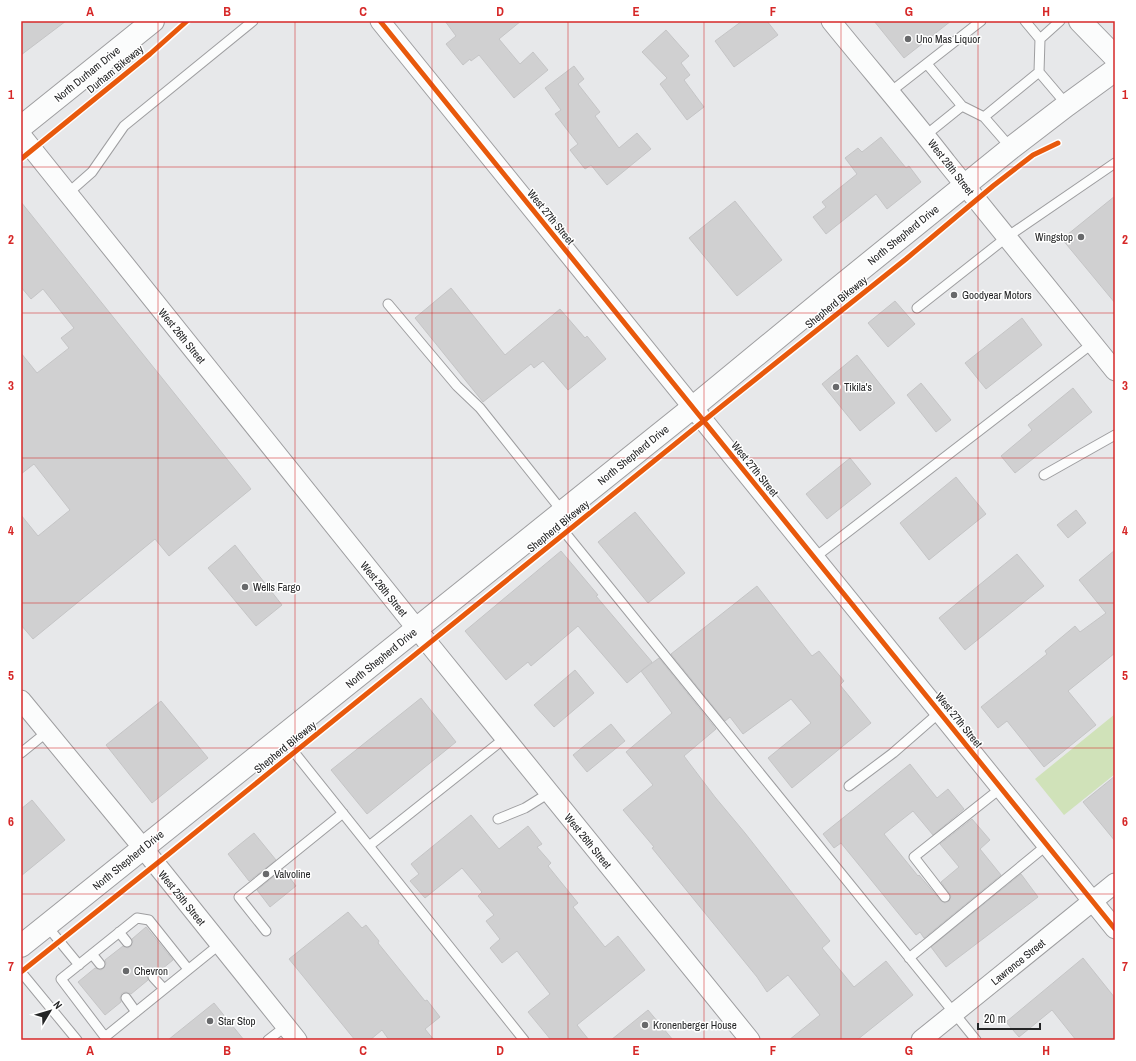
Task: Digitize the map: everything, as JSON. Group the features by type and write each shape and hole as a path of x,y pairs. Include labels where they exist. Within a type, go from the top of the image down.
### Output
{"main road":[{"name":"North Durham Drive","path":"21,127 153,21"},
{"path":"1080,21 1115,57"},
{"name":"North Shepherd Drive","path":"21,946 417,630 1011,148 1115,70"}],"street":[{"name":"West 27th Street","path":"380,21 1115,929"},
{"name":"West 28th Street","path":"831,21 889,94 926,135 965,186 1115,370"},
{"name":"West 26th Street","path":"21,136 417,630 750,1040"},
{"name":"West 25th Street","path":"21,700 291,1033"},
{"name":"Lawrence Street","path":"921,1040 1115,883"}],"lane":[{"path":"889,94 980,21"},
{"path":"1025,21 1040,39 1039,72 1067,105"},
{"path":"1040,39 1060,21"},
{"path":"67,194 92,172 124,126 250,22"},
{"path":"927,64 962,106 984,116 1011,148"},
{"path":"984,116 1039,72"},
{"path":"926,135 962,106"},
{"path":"916,308 1007,237 1115,163"},
{"path":"388,304 457,386 480,408 558,515 909,958 976,1040"},
{"path":"814,558 1093,343"},
{"path":"1044,475 1115,435"},
{"path":"849,786 893,753 940,712"},
{"path":"21,753 47,732"},
{"path":"282,737 524,1040"},
{"path":"370,846 505,738"},
{"path":"945,897 914,857 1001,788"},
{"path":"498,819 525,808 550,793"},
{"path":"266,930 239,897 343,813"},
{"path":"909,958 1047,845"},
{"path":"188,970 149,920 137,918 61,979 106,1039 136,1012 164,990 220,944"},
{"path":"47,926 79,965"},
{"path":"119,932 127,942"},
{"path":"92,954 100,964"},
{"path":"21,972 77,1040"},
{"path":"153,977 164,990"},
{"path":"126,998 136,1012"},
{"path":"268,1040 291,1033"}],"green space":[{"path":"1115,714 1115,774 1064,815 1035,779"}],"building":[{"path":"21,21 66,21 21,55"},
{"path":"445,21 521,21 499,39 520,64 533,52 548,70 514,98 479,55 471,61 470,59 463,65 446,44 456,36"},
{"path":"742,21 767,21 778,35 734,67 715,41"},
{"name":"Uno Mas Liquor","path":"874,21 951,21 904,58"},
{"path":"666,30 689,56 681,63 690,75 684,80 704,107 687,120 660,84 667,78 642,52"},
{"path":"574,66 584,79 578,84 600,112 595,116 619,148 637,133 651,149 607,185 591,165 585,169 570,150 578,144 555,114 561,110 545,88"},
{"path":"881,137 906,168 909,166 921,182 887,209 876,194 826,234 813,217 826,207 822,202 857,174 845,158 858,148 862,152"},
{"path":"1115,196 1115,303 1062,239"},
{"path":"735,201 782,260 737,296 689,238"},
{"path":"21,202 251,489 169,556 155,539 33,639 21,625 21,515 38,536 70,510 34,464 21,474 21,353 37,373 69,348 61,338 74,328 43,289 31,299 21,287"},
{"path":"451,288 505,355 560,309 585,338 587,336 606,359 568,390 543,361 534,368 531,364 483,402 415,318"},
{"path":"895,301 915,324 888,347 868,323"},
{"path":"1022,318 1042,345 986,389 965,363"},
{"path":"857,355 895,403 860,431 822,384"},
{"path":"921,383 951,420 936,432 907,395"},
{"path":"1073,388 1092,412 1015,473 1001,456 1032,430 1028,425"},
{"path":"850,458 871,484 827,519 806,494"},
{"path":"956,477 986,514 929,560 900,523"},
{"path":"1076,510 1086,523 1068,538 1057,525"},
{"path":"635,512 685,573 648,603 598,542"},
{"name":"Wells Fargo","path":"235,545 282,605 256,626 208,568"},
{"path":"1115,550 1115,653 1068,691 1096,725 1044,767 1007,721 998,728 981,707 1047,654 1045,651 1075,626 1080,632 1106,613 1079,580"},
{"path":"561,551 598,595 596,596 652,662 627,683 578,626 531,666 528,662 506,680 465,631"},
{"path":"1017,554 1044,586 965,650 939,618"},
{"path":"757,586 812,656 819,651 844,681 840,685 871,723 792,788 768,758 811,723 791,699 743,734 730,717 725,721 671,654"},
{"path":"659,658 716,729 684,756 830,941 822,948 854,987 886,961 913,995 857,1040 789,1040 820,1015 788,975 767,992 757,977 623,810 653,785 626,752 672,713 641,671"},
{"path":"575,670 594,693 554,727 534,705"},
{"path":"421,698 456,742 367,814 331,770"},
{"path":"161,701 208,758 152,803 106,745"},
{"path":"611,724 625,741 587,772 573,755"},
{"path":"910,764 937,798 948,789 964,809 933,835 913,811 884,834 918,876 919,875 941,901 945,903 949,901 951,896 941,882 959,867 940,844 972,819 990,840 980,849 1001,875 924,938 920,932 916,935 841,843 834,848 823,834"},
{"path":"1115,776 1115,841 1083,802"},
{"path":"32,800 65,840 21,876 21,809"},
{"path":"471,815 499,849 528,826 542,844 537,847 551,863 548,866 578,903 573,907 605,947 618,936 645,970 577,1025 589,1040 551,1040 528,1012 550,994 517,951 502,963 490,948 500,939 486,921 494,915 478,896 482,892 462,868 425,898 410,881 419,874 411,864"},
{"path":"254,833 276,860 249,881 228,854"},
{"path":"283,869 296,886 270,907 257,890"},
{"path":"1021,874 1038,897 946,967 931,947"},
{"path":"348,912 362,928 366,925 379,941 378,943 425,1001 427,1000 440,1017 425,1029 434,1040 389,1040 382,1030 370,1040 355,1040 289,959"},
{"name":"Chevron","path":"146,927 173,960 157,973 154,971 149,972 147,976 148,980 131,994 126,992 122,993 120,998 121,1002 105,1015 78,982 95,968 101,970 104,968 106,963 105,960 123,946 128,948 131,946 133,941 132,939"},
{"path":"1083,958 1115,998 1115,1040 1076,1040 1052,1010 1019,1037 1006,1022"},
{"name":"Star Stop","path":"214,1003 244,1040 168,1040"},
{"name":"Kronenberger House","path":"648,1010 673,1040 611,1040"}],"cycle path":[{"name":"Durham Bikeway","path":"21,159 150,54 187,21"},
{"path":"380,21 1115,929"},
{"name":"Shepherd Bikeway","path":"21,972 906,259 993,186 1033,155 1058,143"}],"place":[{"name":"Uno Mas Liquor","path":"908,39"},
{"name":"Wingstop","path":"1081,237"},
{"name":"Goodyear Motors","path":"954,295"},
{"name":"Tikila's","path":"836,387"},
{"name":"Wells Fargo","path":"245,587"},
{"name":"Valvoline","path":"266,874"},
{"name":"Chevron","path":"126,971"},
{"name":"Star Stop","path":"210,1021"},
{"name":"Kronenberger House","path":"645,1025"}]}
